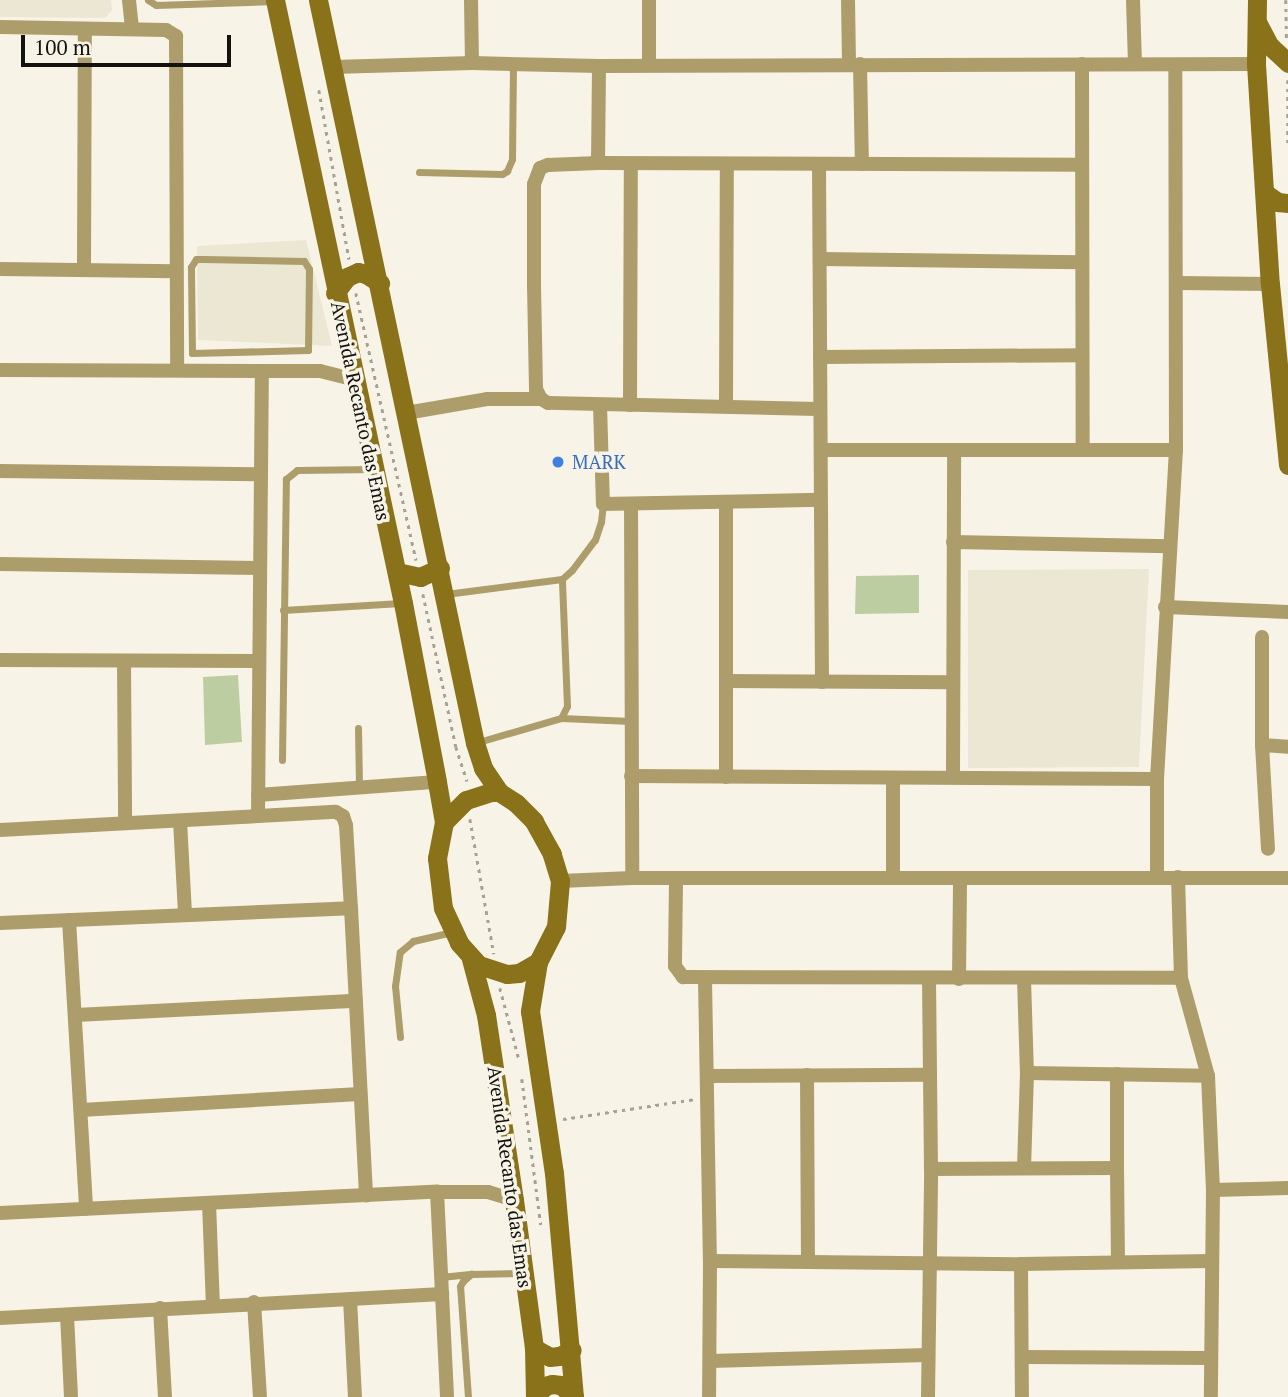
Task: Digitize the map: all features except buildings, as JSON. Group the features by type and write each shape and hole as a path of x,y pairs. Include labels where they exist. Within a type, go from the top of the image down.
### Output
{"main road":[{"name":"Avenida Recanto das Emas","path":"275,0 353,379 397,572 444,822"},
{"path":"318,0 380,283 475,743 483,768 499,792 534,821 552,854 560,881"},
{"path":"1257,0 1256,64 1270,284 1288,465"},
{"path":"1257,21 1270,46 1288,63"},
{"path":"1256,64 1288,63"},
{"path":"1265,193 1278,202 1288,203"},
{"path":"335,293 352,274 366,274 380,283"},
{"path":"397,572 420,577 440,568"},
{"path":"499,792 482,793 466,800 444,822 437,858 438,887 452,932 471,959 498,973 519,973 538,962"},
{"name":"Avenida Recanto das Emas","path":"560,881 556,927 538,962 530,1011 546,1122 572,1350 574,1397"},
{"name":"Avenida Recanto das Emas","path":"471,959 486,1015 511,1179 534,1348 535,1397"},
{"path":"534,1348 550,1357 572,1350"},
{"path":"535,1397 545,1386 552,1384 561,1385 574,1397"}],"street":[{"path":"130,0 132,29"},
{"path":"471,0 472,63"},
{"path":"649,0 649,65"},
{"path":"848,0 862,164"},
{"path":"1133,0 1135,64"},
{"path":"0,27 166,30 174,34 177,44 174,271 177,370"},
{"path":"84,269 85,29"},
{"path":"333,67 472,63 599,66 1256,64"},
{"path":"1082,64 1083,449"},
{"path":"1157,877 1157,779 1176,450 1175,65"},
{"path":"598,163 599,66"},
{"path":"541,399 535,381 535,174 548,164 1082,165"},
{"path":"630,405 631,164"},
{"path":"819,164 818,409 821,450 822,682"},
{"path":"726,405 727,165"},
{"path":"820,259 1082,262"},
{"path":"0,269 174,271"},
{"path":"1177,283 1270,284"},
{"path":"320,371 349,352"},
{"path":"820,357 1082,355"},
{"path":"0,370 320,371 353,379"},
{"path":"258,816 262,372"},
{"path":"406,413 487,398 541,399 548,403 600,405 726,405 818,409"},
{"path":"600,405 603,503 820,500"},
{"path":"821,450 1176,450"},
{"path":"953,777 954,452"},
{"path":"0,471 261,474"},
{"path":"726,502 726,777"},
{"path":"631,504 632,878"},
{"path":"953,542 1169,546"},
{"path":"0,564 260,568"},
{"path":"1165,607 1288,612"},
{"path":"1262,637 1262,745 1268,849"},
{"path":"0,660 258,661"},
{"path":"124,661 125,822"},
{"path":"728,681 953,682"},
{"path":"1262,745 1288,747"},
{"path":"631,776 1157,779"},
{"path":"893,778 893,878"},
{"path":"258,795 437,782"},
{"path":"0,830 258,816 335,813 343,816 346,824 366,1196"},
{"path":"180,821 185,914"},
{"path":"1178,877 1181,978 1208,1076 1213,1190 1211,1397"},
{"path":"560,881 632,878 1288,878"},
{"path":"958,979 960,879"},
{"path":"677,880 676,971 682,977 929,980 1181,978"},
{"path":"0,923 351,908"},
{"path":"69,920 86,1208"},
{"path":"705,979 710,1261 709,1397"},
{"path":"1024,979 1027,1073 1024,1167"},
{"path":"928,1397 931,1169 929,980"},
{"path":"76,1015 355,1001"},
{"path":"1027,1073 1208,1076"},
{"path":"1117,1074 1118,1262"},
{"path":"807,1075 808,1261"},
{"path":"708,1076 928,1075"},
{"path":"80,1110 360,1094"},
{"path":"931,1169 1117,1168"},
{"path":"488,1192 511,1179"},
{"path":"1213,1190 1288,1188"},
{"path":"437,1192 447,1397"},
{"path":"0,1213 437,1192 488,1192 514,1200"},
{"path":"209,1203 212,1305"},
{"path":"710,1261 1021,1264 1211,1261"},
{"path":"1021,1264 1022,1397"},
{"path":"0,1318 254,1302 442,1294"},
{"path":"350,1298 355,1397"},
{"path":"254,1302 260,1397"},
{"path":"160,1308 165,1397"},
{"path":"67,1315 71,1397"},
{"path":"710,1361 928,1355"},
{"path":"1023,1357 1211,1358"}],"lane":[{"path":"148,0 156,5 275,0"},
{"path":"419,172 502,174 507,171 512,159 513,65"},
{"path":"196,259 302,260 309,269 310,348 304,353 195,355 191,351 190,290 191,267 196,259"},
{"path":"175,290 190,290"},
{"path":"282,760 284,484 288,475 297,470 374,469"},
{"path":"445,594 562,579 595,540 603,503"},
{"path":"561,718 567,706 562,579"},
{"path":"283,610 403,603"},
{"path":"475,743 561,718 631,721"},
{"path":"358,728 359,787"},
{"path":"400,1037 395,986 400,952 413,941 452,932"},
{"path":"441,1277 524,1273"},
{"path":"468,1397 460,1286 471,1274"}],"path":[{"path":"317,80 352,274 456,747 467,776 466,800 498,973 522,1069 541,1232"},
{"path":"546,1122 708,1097"}],"shaded area":[{"path":"0,0 111,0 112,10 105,18 0,17"},
{"path":"306,240 332,346 198,340 197,246"},
{"path":"1149,569 1139,767 968,768 968,570"}],"green space":[{"path":"919,575 919,613 855,614 856,576"},
{"path":"238,675 242,742 205,745 203,677"}],"place":[{"name":"MARK","path":"558,462"}]}
